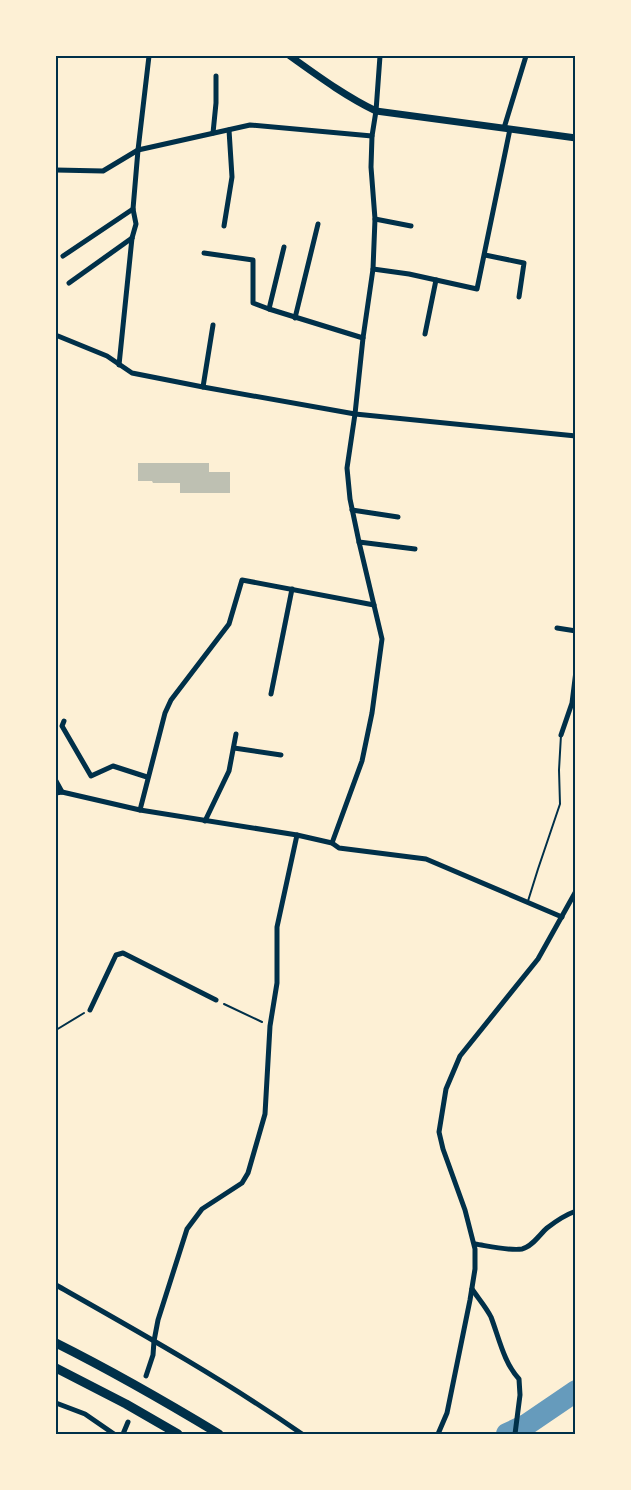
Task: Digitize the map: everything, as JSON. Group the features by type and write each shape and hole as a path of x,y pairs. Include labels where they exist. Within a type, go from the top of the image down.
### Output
{"highway":[{"path":"56,1343 98,1364 219,1434"},
{"path":"56,1368 178,1434"}],"main road":[{"path":"290,56 341,92 376,111 576,138"}],"street":[{"path":"119,365 132,238 136,224 133,209 149,56"},
{"path":"332,843 362,761 372,713 382,639 352,510 347,468 373,269 375,219 371,167 372,136 380,56"},
{"path":"373,269 477,289 507,128 526,56"},
{"path":"213,133 216,75"},
{"path":"56,170 103,171 138,150 250,125 372,136"},
{"path":"224,226 232,177 229,130"},
{"path":"63,256 133,209"},
{"path":"375,219 411,226"},
{"path":"295,318 318,224"},
{"path":"69,283 132,238"},
{"path":"269,309 284,247"},
{"path":"204,254 253,260 253,303 363,338"},
{"path":"485,255 524,263 519,297"},
{"path":"424,334 436,280"},
{"path":"203,387 213,325"},
{"path":"56,336 107,356 132,373 203,387 355,414 576,436"},
{"path":"352,510 398,517"},
{"path":"359,542 415,549"},
{"path":"140,810 165,713 171,700 229,624 242,580 374,604"},
{"path":"272,694 292,589"},
{"path":"557,628 576,631"},
{"path":"561,735 572,703 576,671"},
{"path":"64,721 62,726 92,776 113,766 147,777"},
{"path":"205,821 229,771 236,734"},
{"path":"234,748 281,755"},
{"path":"56,781 59,792 140,810 297,835 332,843 339,848 426,860 562,916"},
{"path":"146,1376 153,1355 158,1320 187,1229 202,1209 242,1183 248,1173 265,1114 270,1026 277,983 277,927 297,835"},
{"path":"438,1434 447,1413 475,1269 475,1244 439,1132 446,1089 460,1056 538,959 576,891"},
{"path":"90,1010 116,955 123,953 216,1000"},
{"path":"475,1244 522,1249 567,1214 576,1211"},
{"path":"56,1285 260,1405 302,1434"},
{"path":"472,1289 489,1314 508,1362 519,1379 520,1395 515,1434"},
{"path":"56,1403 85,1414 114,1434"},
{"path":"123,1434 128,1422"}],"lane":[{"path":"528,902 560,804 558,770 561,735"}],"path":[{"path":"216,1000 270,1026"},
{"path":"56,1030 90,1010"}],"building":[{"path":"138,463 209,463 209,472 230,472 230,493 180,493 180,483 138,481"}],"waterway":[{"path":"507,1434 526,1425 576,1391"}]}
